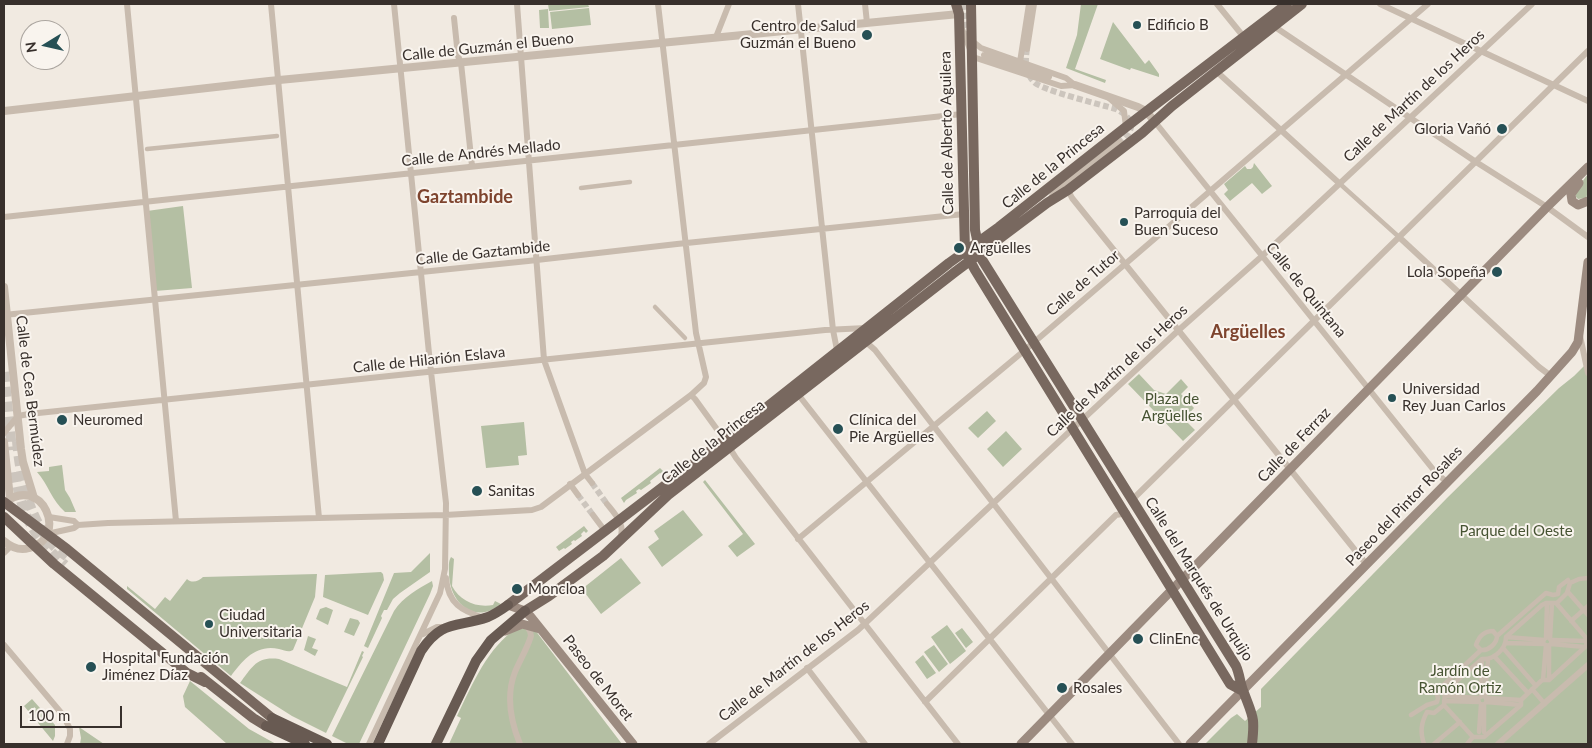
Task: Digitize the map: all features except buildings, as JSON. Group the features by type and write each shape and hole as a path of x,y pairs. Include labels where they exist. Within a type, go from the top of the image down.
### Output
{"highway":[{"name":"Calle de la Princesa","path":"447,627 485,618 508,605"},
{"path":"436,744 476,661 491,640 525,611"},
{"path":"378,744 421,651 431,638 447,627"},
{"path":"269,722 305,744"},
{"path":"269,722 326,744"}],"main road":[{"name":"Calle de Alberto Aguilera","path":"956,4 959,14 964,214 968,256"},
{"name":"Calle de Alberto Aguilera","path":"971,4 975,226 978,249"},
{"name":"Calle de la Princesa","path":"978,249 1146,111 1262,21 1287,4"},
{"name":"Calle de la Princesa","path":"508,605 619,520 727,443 795,391 841,354 866,328 978,249 1068,190 1302,4"},
{"name":"Calle de Ferraz","path":"1020,744 1587,168"},
{"path":"1587,168 1570,198 1578,205 1588,202"},
{"name":"Calle del Marqués de Urquijo","path":"978,249 989,271 1236,666 1243,692"},
{"name":"Calle de la Princesa","path":"841,354 866,342 968,256"},
{"name":"Calle del Marqués de Urquijo","path":"968,256 1230,684 1243,692"},
{"name":"Paseo del Pintor Rosales","path":"1190,744 1551,376 1572,352 1580,336 1588,262"},
{"name":"Calle de la Princesa","path":"525,611 550,596 604,556 668,495 727,443"},
{"path":"5,502 46,535 67,549 297,744"},
{"path":"4,517 54,564 187,673 205,682"},
{"path":"67,562 221,684 258,710 269,722 253,718 205,682 67,562"},
{"path":"508,605 525,611"},
{"name":"Paseo de Moret","path":"525,611 542,629 632,744"},
{"path":"500,632 524,624 542,629"},
{"path":"1243,692 1252,710 1254,721 1252,744"}],"street":[{"path":"126,4 176,521"},
{"path":"271,4 318,518"},
{"path":"394,4 446,503 445,569 448,590 456,604 467,612 485,618"},
{"path":"517,4 544,360 585,474 592,483"},
{"path":"46,535 74,528 78,525 445,515 532,510 541,507 691,395 704,383 706,377 698,344 658,4"},
{"path":"716,38 729,4"},
{"path":"798,4 833,330 841,354"},
{"path":"866,4 867,23"},
{"path":"971,4 965,11 959,14 972,57 1061,86 1075,85"},
{"path":"1020,62 1029,4"},
{"path":"1027,49 1034,4"},
{"path":"1217,4 1244,36"},
{"path":"1380,4 1588,101"},
{"name":"Calle de Tutor","path":"798,539 1025,350 1428,4"},
{"name":"Calle de Martín de los Heros","path":"709,744 864,624 1178,330 1262,256 1532,4"},
{"name":"Calle de Guzmán el Bueno","path":"4,111 278,80 400,70 959,14"},
{"path":"454,18 458,56 462,63 472,166"},
{"path":"1262,21 1274,26 1476,162 1547,207 1588,237"},
{"path":"963,32 981,48 1066,78 1075,85"},
{"path":"1132,500 1588,51"},
{"path":"984,55 1146,111"},
{"path":"1216,71 1551,376"},
{"path":"1108,97 1124,111 1126,127"},
{"name":"Calle de Quintana","path":"1146,111 1436,473 1447,482"},
{"name":"Calle de Andrés Mellado","path":"4,217 962,114"},
{"path":"147,149 277,136"},
{"name":"Calle de la Princesa","path":"1047,203 1055,192 1120,142"},
{"path":"581,188 630,182"},
{"path":"1068,190 1072,198 1366,564"},
{"name":"Calle de Gaztambide","path":"5,315 964,214"},
{"name":"Calle de Cea Bermúdez","path":"4,287 5,315 23,462 34,498"},
{"path":"655,307 686,338"},
{"name":"Calle de Hilarión Eslava","path":"18,416 866,328"},
{"path":"1580,336 1588,373"},
{"path":"866,342 876,350 1179,744"},
{"path":"795,391 1072,744"},
{"path":"691,395 695,398 736,458 958,744"},
{"path":"4,433 18,416"},
{"path":"4,442 5,502 22,495 34,498 44,506 49,517 46,535 35,546 24,549 11,546 4,541"},
{"path":"570,484 578,495"},
{"path":"607,504 619,520"},
{"path":"925,702 1116,516 1127,513"},
{"path":"593,515 605,531"},
{"path":"49,517 74,521 78,525"},
{"name":"Calle de la Princesa","path":"604,556 622,534 622,526 619,520"},
{"path":"4,553 11,546"},
{"path":"368,744 440,594 445,569"},
{"path":"1424,744 1421,729 1427,712 1434,713 1444,700 1445,691 1485,659 1494,656 1503,648 1506,640 1568,592 1570,584 1588,578"},
{"path":"1411,715 1427,705 1437,702 1436,692 1481,650 1487,649 1496,642 1497,636 1546,593 1553,596 1558,594 1559,587 1568,580"},
{"path":"1568,592 1588,615"},
{"path":"1552,603 1571,621 1586,640"},
{"path":"1546,680 1552,603"},
{"path":"1571,621 1588,606"},
{"path":"520,744 511,711 510,692 515,673 532,636 524,624"},
{"path":"420,637 437,627 447,627"},
{"path":"1481,650 1476,645 1486,631 1493,631 1497,636"},
{"path":"1506,640 1548,642 1553,640 1586,640"},
{"path":"1444,700 1473,737 1484,737 1586,640"},
{"path":"4,646 64,714 70,729 67,744"},
{"path":"1503,648 1545,704"},
{"path":"1494,656 1528,694"},
{"path":"1481,732 1485,659"},
{"path":"1498,744 1588,665"},
{"path":"807,668 865,744"},
{"path":"1444,700 1521,702"},
{"path":"1434,744 1460,722"},
{"path":"1467,744 1473,737"}],"green space":[{"path":"548,4 588,4 589,7 549,11"},
{"path":"1081,4 1098,4 1075,69 1106,80 1105,83 1066,68 1077,35"},
{"path":"589,8 591,25 552,29 550,12"},
{"path":"548,9 549,28 540,28 539,10"},
{"path":"1113,22 1145,64 1149,60 1159,74 1159,77 1131,68 1130,70 1100,59"},
{"path":"1254,163 1272,186 1262,194 1252,183 1230,201 1224,194 1228,190 1224,184 1245,166 1247,169 1251,169"},
{"path":"1588,174 1586,198 1578,199 1575,191"},
{"path":"183,206 192,288 155,291 147,211"},
{"name":"Parque del Oeste","path":"1588,362 1588,744 1205,744 1237,714 1245,721 1261,707 1261,689 1447,498"},
{"name":"Plaza de Argüelles","path":"1139,374 1154,390 1166,394 1181,379 1188,387 1181,394 1194,408 1184,419 1195,430 1183,441 1128,384"},
{"path":"987,411 996,421 978,438 968,428"},
{"path":"524,422 527,455 518,456 519,465 486,468 481,426"},
{"path":"1006,431 1022,449 1003,467 987,449"},
{"path":"62,465 65,490 76,512 65,512 61,508 37,472 49,471 49,467"},
{"path":"660,468 664,472 662,474 660,473 650,481 651,483 636,491 637,493 624,503 621,498"},
{"path":"705,480 755,544 737,557 728,546 743,534 703,482"},
{"path":"683,510 703,535 662,567 648,547 659,539 654,531"},
{"path":"584,526 588,531 586,533 584,531 581,534 582,536 571,542 572,544 559,551 556,547"},
{"path":"430,553 430,572 393,599 387,610 384,610 368,648 364,646 394,573 411,572"},
{"path":"451,557 454,559 452,586 459,596 475,604 487,606 493,605 495,601 501,604 481,613 465,608 453,593 450,584 449,561"},
{"path":"621,558 641,583 601,614 582,589"},
{"path":"381,572 384,580 368,615 323,597 325,575"},
{"path":"317,574 315,597 293,650 271,648 257,651 245,659 231,676 127,589 127,586 155,609 165,597 170,601 187,579 193,582 203,577"},
{"path":"432,581 433,586 430,594 359,744 348,744 332,736 394,611 406,597"},
{"path":"326,607 333,610 328,625 316,619 320,609"},
{"path":"350,618 358,620 360,623 354,636 344,632"},
{"path":"947,625 966,651 950,664 931,637"},
{"path":"518,627 535,630 622,744 449,744 461,718 457,716 482,667 498,645"},
{"path":"962,628 973,642 966,648 955,633"},
{"path":"308,636 316,639 312,648 318,650 315,656 304,650"},
{"path":"934,645 948,664 939,672 924,652"},
{"path":"362,651 364,652 363,657 326,733 292,716 240,683 260,661 279,659 347,687"},
{"path":"923,655 936,673 927,679 915,662"},
{"path":"190,681 249,729 276,744 227,744 185,707 183,696"},
{"path":"32,699 55,725 53,741 24,706"},
{"path":"79,727 104,744 80,744"}],"tunnel":[{"path":"963,4 968,37"},
{"path":"1027,49 1026,67 1034,82 1059,93 1116,109 1127,117 1130,120 1131,128 1129,133 1120,142"},
{"path":"4,372 12,450"},
{"path":"17,441 20,468 31,508 52,544 70,559"},
{"path":"15,472 21,500 30,524 45,545 65,565"},
{"path":"592,483 607,504"},
{"path":"578,495 593,515"}],"place":[{"name":"Edificio B","path":"1137,25"},
{"name":"Centro de Salud Guzmán el Bueno","path":"867,35"},
{"name":"Gloria Vañó","path":"1502,129"},
{"name":"Parroquia del Buen Suceso","path":"1124,222"},
{"name":"Argüelles","path":"959,248"},
{"name":"Lola Sopeña","path":"1497,272"},
{"name":"Universidad Rey Juan Carlos","path":"1392,398"},
{"name":"Neuromed","path":"62,420"},
{"name":"Clínica del Pie Argüelles","path":"838,429"},
{"name":"Sanitas","path":"477,491"},
{"name":"Moncloa","path":"517,589"},
{"name":"Ciudad Universitaria","path":"209,624"},
{"name":"ClinEnc","path":"1138,639"},
{"name":"Hospital Fundación Jiménez Díaz","path":"91,667"},
{"name":"Rosales","path":"1062,688"}],"district":[{"name":"Gaztambide","path":"465,197"},
{"name":"Argüelles","path":"1248,332"}],"park label":[{"name":"Jardín de Ramón Ortiz","path":"1460,680"}]}
